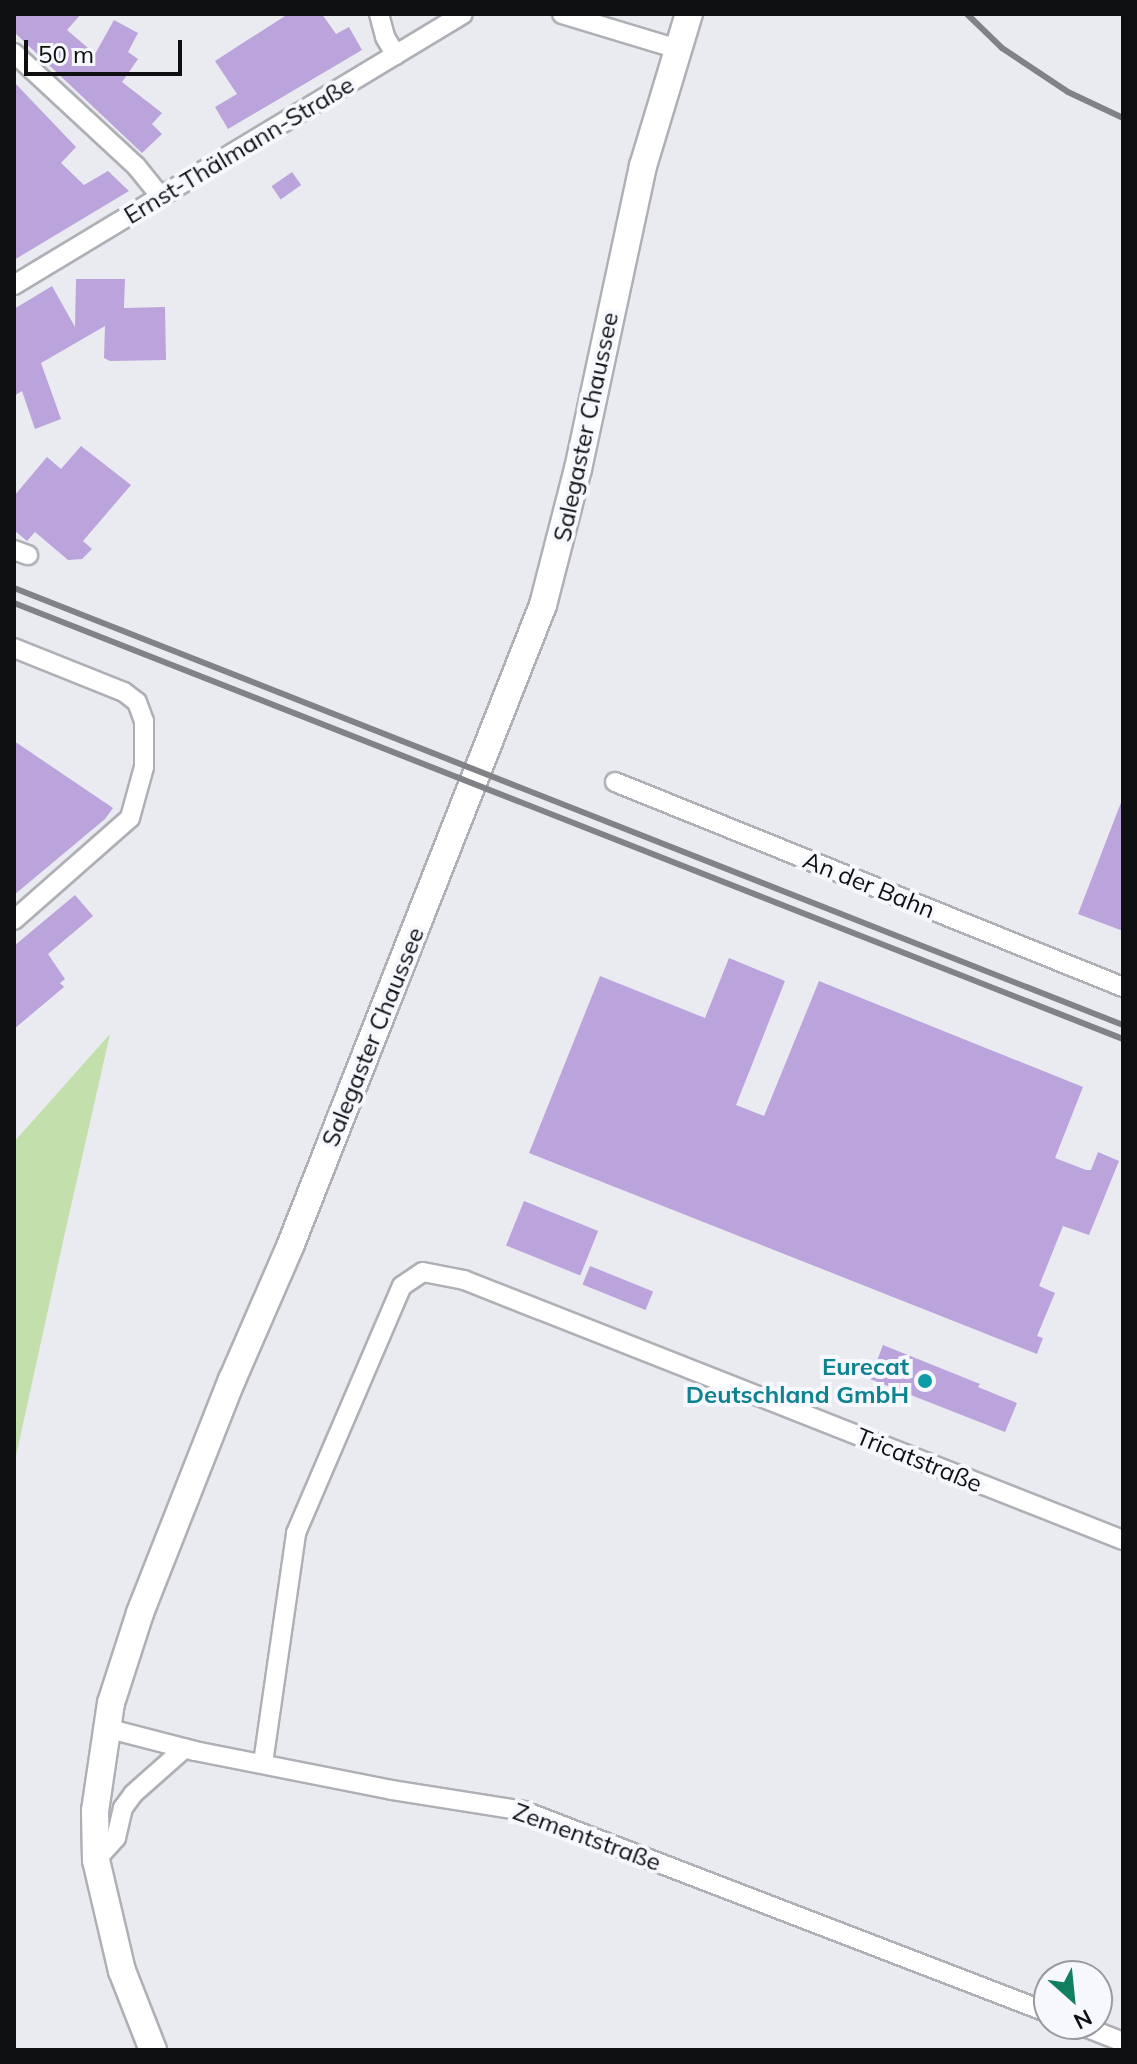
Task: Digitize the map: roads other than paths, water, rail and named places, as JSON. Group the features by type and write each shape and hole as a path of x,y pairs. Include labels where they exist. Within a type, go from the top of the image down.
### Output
{"main road":[{"name":"Salegaster Chaussee","path":"153,2050 122,1971 96,1860 95,1811 106,1728 140,1613 232,1380 291,1244 543,605 578,469 643,166 689,14"}],"street":[{"path":"379,14 385,37 396,55"},
{"name":"Ernst-Thälmann-Straße","path":"14,285 463,14"},
{"path":"562,14 678,49"},
{"path":"14,53 136,166 161,197"},
{"path":"14,648 124,692 137,702 144,721 143,780 130,818 14,920"},
{"name":"An der Bahn","path":"615,782 1123,987"},
{"name":"Tricatstraße","path":"263,1763 296,1533 402,1286 423,1272 464,1280 1123,1540"},
{"name":"Zementstraße","path":"106,1728 185,1748 392,1790 524,1811 1033,2007"},
{"path":"96,1860 116,1838 123,1808 133,1794 185,1748"}],"railway":[{"path":"967,14 1002,48 1068,92 1123,118"},
{"path":"14,588 1123,1025"},
{"path":"14,603 1123,1039"}],"place":[{"name":"Eurecat Deutschland GmbH","path":"925,1381"}]}
